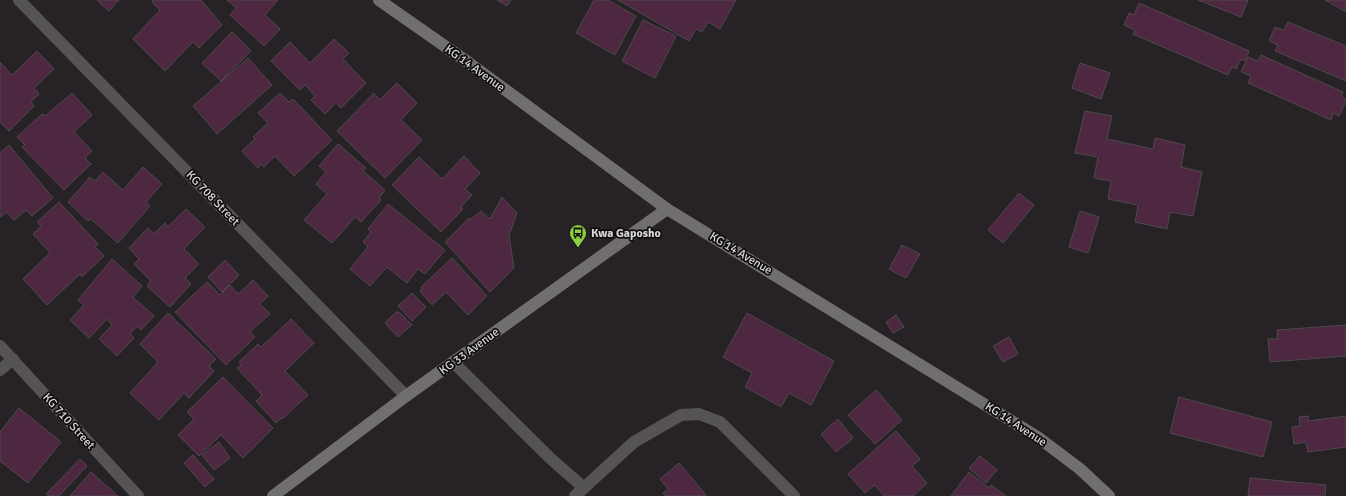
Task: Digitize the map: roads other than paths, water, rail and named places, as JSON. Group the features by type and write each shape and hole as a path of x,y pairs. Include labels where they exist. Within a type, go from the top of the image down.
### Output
{"main road":[{"name":"KG 14 Avenue","path":"379,0 481,72 667,209 1039,438 1080,469 1109,496"},
{"name":"KG 33 Avenue","path":"273,496 406,396 667,209"}],"street":[{"name":"KG 708 Street","path":"19,0 406,396"},
{"name":"KG 710 Street","path":"0,346 138,496"},
{"path":"0,370 13,359"},
{"path":"454,363 550,458 579,492 634,442 681,415 699,414 720,422 794,496"}],"place":[{"name":"Kwa Gaposho","path":"578,248"}]}
